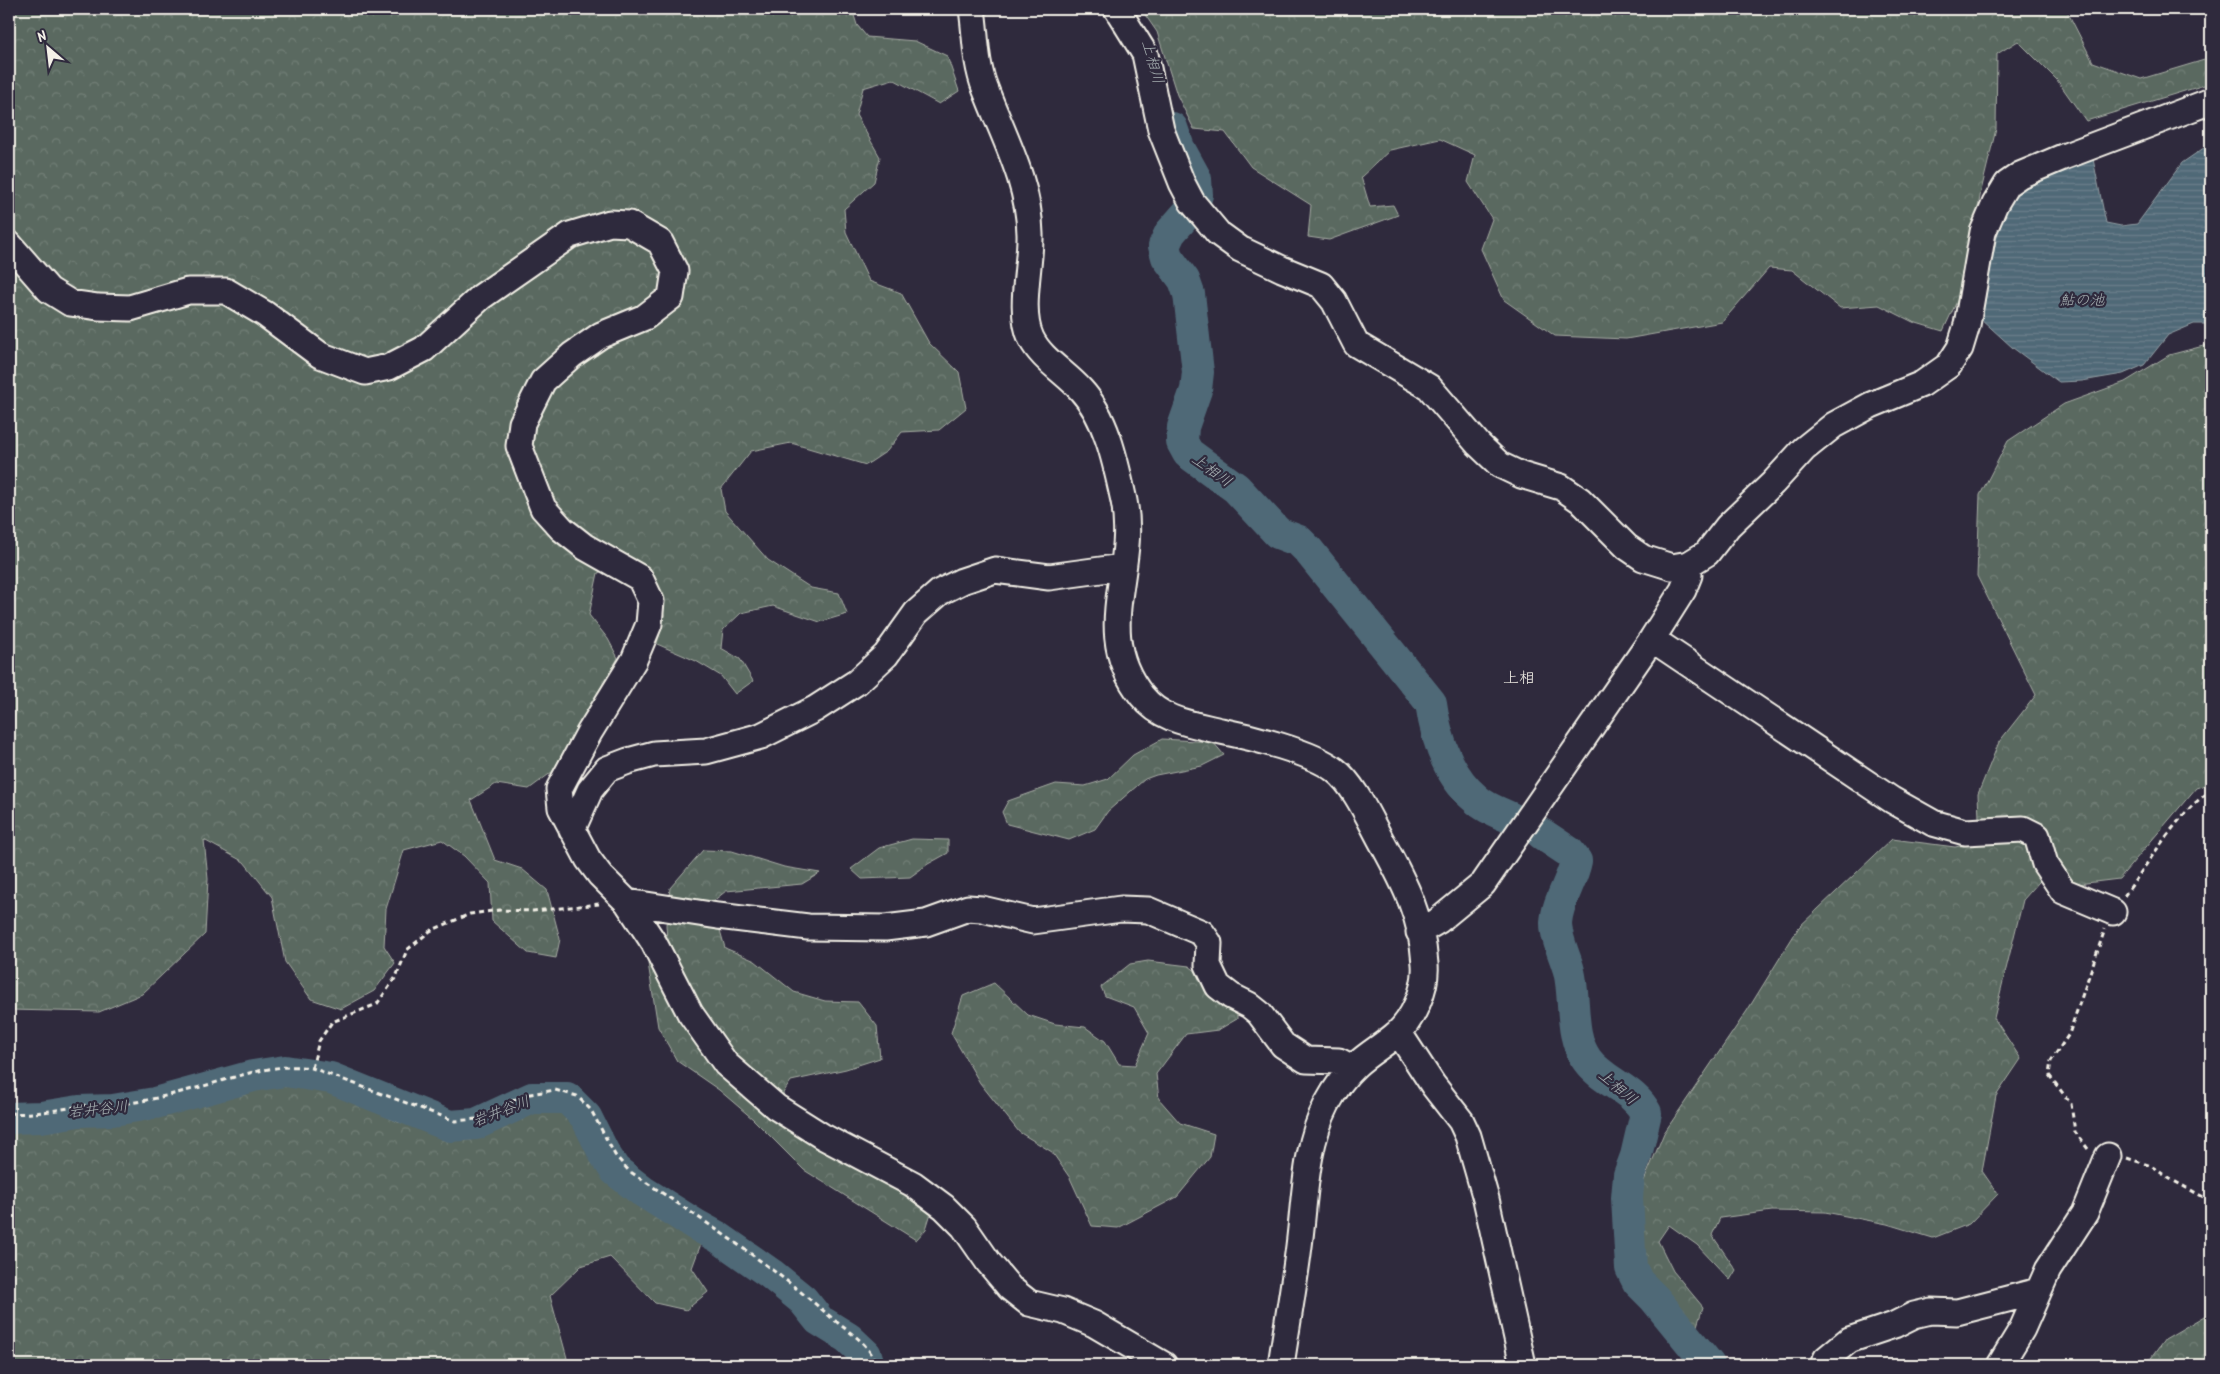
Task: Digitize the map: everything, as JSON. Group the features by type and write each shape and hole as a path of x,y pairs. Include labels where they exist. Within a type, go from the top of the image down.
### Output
{"street":[{"path":"972,9 980,70 1015,160 1025,193 1030,230 1030,263 1025,309 1030,336 1042,354 1082,391 1098,414 1112,454 1125,504 1127,527 1116,618 1118,649 1127,675 1145,700 1166,716 1189,725 1224,731 1313,756 1337,771 1351,787 1402,878 1411,897 1419,932 1425,966 1423,992 1398,1033 1352,1068 1327,1104 1311,1150 1281,1365"},
{"path":"1117,9 1145,54 1160,130 1182,183 1195,205 1218,233 1240,249 1321,285 1334,301 1356,344 1429,387 1478,444 1500,465 1520,474 1561,487 1580,500 1627,548 1643,558 1672,567 1689,564 1707,553 1728,526 1774,483 1804,449 1834,425 1871,405 1922,384 1949,365 1960,348 1967,325 1983,232 1995,204 2007,184 2020,175 2063,157 2211,101"},
{"path":"9,244 49,290 70,303 98,308 130,308 188,291 226,291 265,314 320,355 365,372 388,368 424,349 481,297 570,235 610,223 629,224 660,242 675,271 671,297 645,317 602,335 572,355 543,381 522,423 519,446 543,508 562,530 585,547 640,578 651,601 649,624 634,660 589,732 559,789 561,808 594,867 627,902 654,943 690,1013 726,1064 776,1107 822,1136 913,1184 944,1207 964,1226 989,1263 1010,1288 1029,1303 1063,1311 1094,1324 1164,1365"},
{"path":"1419,932 1438,921 1483,884 1652,639 1683,590 1689,575 1689,564"},
{"path":"572,830 590,790 607,769 654,754 706,751 761,736 815,709 857,682 886,655 916,613 940,592 962,581 995,570 1049,576 1123,567"},
{"path":"1652,639 1892,800 1933,823 1965,832 2024,829 2037,836 2045,864 2063,890 2113,912"},
{"path":"627,902 808,927 885,928 926,923 968,908 982,909 1033,921 1121,908 1148,910 1202,933 1209,943 1208,965 1218,986 1231,996 1249,1004 1259,1013 1283,1046 1306,1060 1339,1061 1352,1068"},
{"path":"1398,1033 1433,1085 1461,1121 1468,1136 1486,1199 1523,1365"},
{"path":"2000,1365 2022,1329 2048,1270 2085,1213 2108,1156"},
{"path":"1823,1365 1826,1359 1849,1340 1894,1325 1914,1315 1931,1311 1957,1312 2038,1291"}],"path":[{"path":"2211,792 2203,795 2183,817 2113,912 2069,1034 2050,1061 2049,1075 2071,1104 2076,1132 2086,1148 2102,1156 2134,1159 2151,1166 2211,1201"},
{"path":"312,1068 319,1041 332,1022 378,1004 396,977 407,950 430,931 470,914 500,910 533,911 627,902"},
{"path":"9,1113 26,1115 83,1106 109,1106 148,1100 266,1069 298,1066 312,1068 454,1121 477,1119 524,1095 555,1090 577,1096 591,1110 615,1156 629,1171 777,1271 836,1322 858,1336 872,1353 877,1365"}],"green space":[{"path":"9,9 852,9 857,25 867,37 915,41 947,56 959,91 939,104 893,79 863,88 856,115 880,157 874,182 844,209 846,232 869,281 901,293 929,343 959,372 966,408 939,430 902,432 887,451 866,465 791,443 751,451 721,489 725,511 768,560 811,588 839,593 847,614 820,622 773,606 741,613 723,630 721,648 740,659 753,681 735,694 721,676 696,661 657,644 664,615 655,584 623,562 598,573 589,615 608,639 618,658 552,772 529,789 496,784 471,800 495,860 522,869 547,890 560,939 556,958 528,953 492,921 490,883 464,856 442,840 404,850 386,909 384,946 395,963 374,991 341,1009 311,999 285,962 272,897 244,862 204,840 208,879 205,934 142,994 99,1012 9,1010"},
{"path":"1141,9 2066,9 2093,62 2141,79 2211,58 2211,83 2086,121 2057,80 2018,41 1997,54 1996,129 1981,191 1964,286 1943,331 1913,322 1879,305 1840,308 1792,270 1769,268 1722,322 1626,339 1555,336 1504,300 1481,249 1492,219 1468,182 1475,155 1440,139 1390,150 1361,177 1370,207 1393,205 1398,215 1329,240 1308,237 1311,205 1251,167 1225,132 1194,129 1177,95 1157,32"},
{"path":"2211,344 2211,783 2196,788 2119,879 2078,884 2054,865 2023,900 1994,1018 2021,1059 1996,1096 1982,1171 1998,1194 1969,1224 1933,1238 1887,1224 1825,1212 1772,1211 1720,1218 1712,1235 1736,1270 1730,1280 1697,1245 1669,1225 1658,1241 1673,1271 1703,1307 1694,1335 1641,1269 1636,1231 1644,1181 1664,1133 1747,1011 1799,927 1892,839 1955,847 1980,842 1978,794 1999,742 2036,695 1977,576 1980,495 2008,441 2064,404 2125,382 2169,355"},
{"path":"1162,739 1213,742 1224,755 1202,766 1145,779 1108,811 1095,829 1069,840 1007,824 1002,812 1008,801 1056,784 1085,786 1108,779 1133,755"},
{"path":"912,839 948,840 948,853 910,877 862,879 851,869 879,848"},
{"path":"703,850 732,851 784,867 820,873 802,884 726,891 712,902 725,948 755,961 794,992 825,1001 858,1002 877,1026 880,1058 846,1069 791,1081 783,1093 790,1122 920,1197 931,1213 926,1229 916,1240 804,1170 753,1119 719,1090 677,1061 658,1027 648,963 667,939 666,925 670,888"},
{"path":"1148,961 1189,966 1204,977 1237,1008 1237,1019 1218,1030 1186,1034 1156,1074 1159,1099 1180,1123 1214,1134 1210,1157 1177,1197 1118,1228 1092,1226 1070,1178 1052,1152 1019,1132 980,1083 951,1033 963,996 994,983 1028,1015 1055,1024 1085,1027 1105,1041 1119,1064 1135,1065 1149,1033 1134,1007 1105,996 1101,987 1130,964"},
{"path":"279,1082 322,1086 398,1122 471,1137 521,1111 564,1108 585,1127 611,1177 702,1241 692,1268 708,1292 686,1310 655,1303 610,1257 581,1266 550,1296 567,1358 556,1365 9,1365 9,1125 50,1126 133,1118 230,1091"},
{"path":"2211,1312 2211,1365 2146,1365 2165,1339"}],"water":[{"name":"鮎の池","path":"2211,143 2211,324 2194,324 2168,335 2144,365 2123,374 2082,381 2059,382 2013,348 1980,318 2001,217 2019,191 2054,173 2093,159 2106,223 2121,226 2137,224 2182,163"}],"waterway":[{"name":"上相川","path":"1172,128 1179,148 1196,179 1197,195 1191,209 1170,233 1164,246 1167,257 1184,280 1189,294 1198,372 1196,390 1183,427 1182,442 1188,453 1236,488 1278,533 1299,541 1308,550 1431,703 1436,730 1445,756 1466,790 1480,803 1517,821"},
{"name":"上相川","path":"1542,834 1569,852 1576,861 1559,907 1556,929 1569,971 1575,1029 1581,1050 1594,1068 1626,1091 1641,1105 1646,1113 1636,1156 1629,1175 1627,1198 1631,1268 1638,1282 1655,1299 1709,1365"},
{"name":"岩井谷川","path":"9,1118 41,1117 79,1111 113,1110 155,1103 253,1076 285,1071 331,1078 450,1126 476,1124 532,1098 567,1098 586,1117 615,1170 642,1191 718,1237 771,1274 803,1300 819,1320 848,1338 866,1355 869,1365"}],"district":[{"name":"上相","path":"1519,677"}]}
